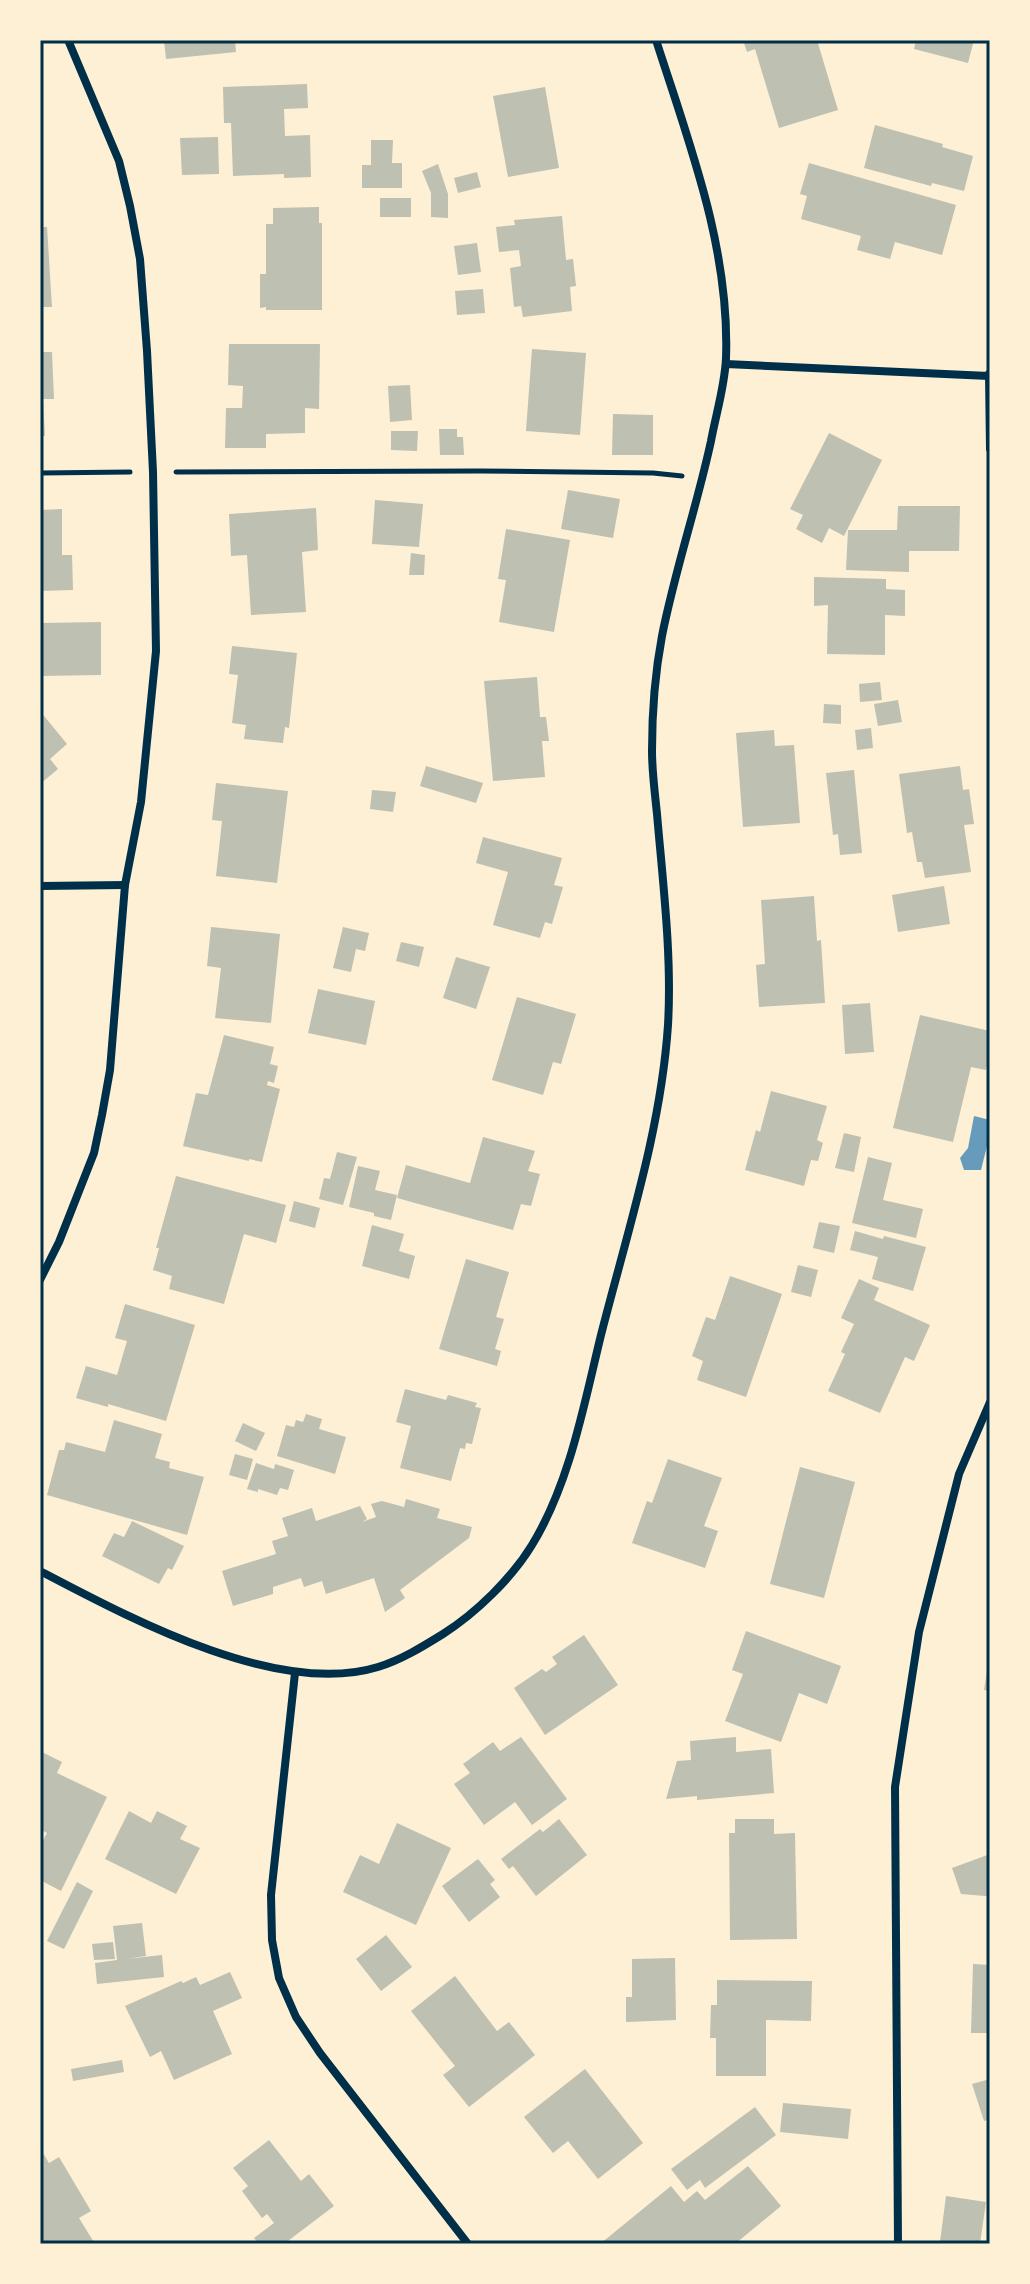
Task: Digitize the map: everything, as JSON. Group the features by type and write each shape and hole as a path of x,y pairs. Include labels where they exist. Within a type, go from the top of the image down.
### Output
{"street":[{"path":"40,1280 59,1242 94,1153 110,1070 125,885 141,802 156,651 153,472 140,259 119,161 68,40"},
{"path":"40,1571 131,1619 226,1656 295,1673 343,1673 376,1668 416,1651 461,1622 494,1591 531,1548 549,1513 571,1454 649,1150 662,1086 668,1022 668,966 652,753 656,691 662,637 703,477 726,364 726,300 710,219 656,40"},
{"path":"726,364 989,373 990,449"},
{"path":"40,886 125,885"},
{"path":"898,2244 895,1787 919,1632 959,1474 990,1402"},
{"path":"295,1673 271,1895 272,1940 279,1978 296,2017 320,2053 468,2244"}],"path":[{"path":"40,473 653,473 703,477"}],"water":[{"path":"974,1116 990,1120 989,1138 981,1170 964,1170 960,1158 968,1148"}],"building":[{"path":"164,40 235,40 236,52 166,59"},
{"path":"743,40 817,40 838,110 779,128 755,49 747,52"},
{"path":"916,40 974,40 968,63 914,49"},
{"path":"307,84 308,108 284,109 285,136 310,135 311,177 284,178 284,174 233,176 231,123 224,123 223,87"},
{"path":"545,87 559,168 508,177 493,96"},
{"path":"875,125 973,156 964,191 932,183 931,186 864,168"},
{"path":"218,137 219,174 182,175 180,138"},
{"path":"371,140 393,140 392,163 402,163 402,188 362,188 362,165 371,165"},
{"path":"809,163 956,205 942,255 895,242 890,259 857,250 861,236 801,219 807,196 800,194"},
{"path":"438,164 448,194 448,218 431,217 431,193 422,171"},
{"path":"477,172 481,187 458,193 454,178"},
{"path":"380,198 411,198 411,217 380,217"},
{"path":"319,207 319,223 322,223 322,310 260,308 260,274 266,274 266,224 273,224 273,208"},
{"path":"562,216 566,260 573,259 576,286 570,287 572,311 523,317 521,306 514,307 510,268 521,266 519,250 499,252 496,227 515,225 514,220"},
{"path":"40,227 47,227 52,307 40,307"},
{"path":"477,243 481,272 458,275 454,246"},
{"path":"483,289 485,313 457,315 455,291"},
{"path":"229,344 320,344 319,409 305,408 305,433 266,434 266,448 225,448 226,408 242,408 243,386 228,385"},
{"path":"532,349 586,353 580,435 526,431"},
{"path":"40,352 52,352 54,399 43,399 45,436 40,436"},
{"path":"410,385 412,420 390,422 388,386"},
{"path":"613,414 653,415 653,455 612,455"},
{"path":"439,429 457,429 457,437 463,437 464,455 440,455"},
{"path":"391,431 418,431 417,451 391,450"},
{"path":"829,433 882,460 844,536 829,528 822,543 796,529 803,515 790,509"},
{"path":"568,490 620,499 613,538 561,529"},
{"path":"375,500 423,504 419,547 372,544"},
{"path":"898,506 960,506 959,551 909,551 909,572 846,570 848,530 897,530"},
{"path":"316,508 318,550 302,552 306,612 251,615 247,555 231,556 229,514"},
{"path":"62,509 62,555 72,555 73,590 40,591 40,510"},
{"path":"506,529 570,540 554,632 499,622 506,580 498,579"},
{"path":"411,553 425,555 424,575 409,575"},
{"path":"814,577 886,579 886,589 905,590 905,616 885,615 885,655 827,654 828,605 814,606"},
{"path":"101,622 101,675 40,676 40,623"},
{"path":"232,646 297,653 289,728 285,727 283,743 244,739 246,725 232,723 238,675 229,674"},
{"path":"537,677 540,717 546,717 549,741 542,741 545,777 493,781 484,681"},
{"path":"880,682 882,700 860,702 859,684"},
{"path":"898,700 902,722 878,726 874,704"},
{"path":"824,704 841,705 841,724 823,723"},
{"path":"40,711 67,744 50,759 58,769 40,784"},
{"path":"871,728 873,748 857,750 855,730"},
{"path":"774,730 775,746 794,745 800,823 743,827 736,733"},
{"path":"426,766 483,783 476,803 420,786"},
{"path":"960,766 963,790 969,789 974,824 964,825 971,872 925,878 922,862 917,862 912,832 907,833 899,774"},
{"path":"854,770 862,853 840,855 838,834 833,835 826,773"},
{"path":"216,783 288,791 277,883 216,876 222,821 212,820"},
{"path":"372,790 396,792 393,812 370,809"},
{"path":"483,837 562,858 554,885 563,887 552,924 545,922 540,938 493,925 508,872 476,863"},
{"path":"944,886 950,924 898,932 892,895"},
{"path":"814,896 817,941 821,940 825,1003 759,1007 756,965 765,964 761,900"},
{"path":"211,927 280,934 271,1023 215,1018 221,968 207,966"},
{"path":"343,927 369,933 365,951 356,949 351,972 333,968"},
{"path":"401,942 424,947 419,967 396,961"},
{"path":"456,957 490,967 476,1009 443,998"},
{"path":"318,989 375,1001 366,1045 308,1033"},
{"path":"517,997 576,1014 561,1064 553,1062 543,1095 492,1080"},
{"path":"870,1003 874,1052 845,1054 842,1005"},
{"path":"920,1015 990,1031 990,1055 986,1070 971,1067 953,1142 893,1128"},
{"path":"224,1035 274,1047 270,1064 278,1066 274,1083 268,1081 267,1085 280,1089 262,1162 183,1146 196,1093 208,1095"},
{"path":"771,1091 827,1106 817,1140 823,1143 818,1161 811,1160 804,1186 745,1170"},
{"path":"844,1133 861,1137 854,1172 835,1168"},
{"path":"483,1137 535,1151 528,1171 540,1174 531,1206 521,1204 513,1230 397,1198 406,1165 470,1183"},
{"path":"337,1152 357,1157 343,1205 319,1199 324,1178 330,1179"},
{"path":"868,1157 892,1163 883,1200 923,1209 916,1238 852,1223"},
{"path":"358,1166 380,1171 375,1190 397,1195 391,1220 349,1207"},
{"path":"176,1176 286,1205 276,1243 244,1234 224,1304 169,1289 172,1276 153,1270"},
{"path":"294,1201 320,1208 315,1228 289,1221"},
{"path":"819,1222 840,1226 834,1253 813,1248"},
{"path":"372,1225 404,1234 399,1251 415,1256 409,1279 362,1266"},
{"path":"855,1231 926,1247 913,1291 872,1279 878,1257 850,1250"},
{"path":"466,1259 509,1272 496,1317 504,1319 495,1349 501,1351 497,1366 439,1349"},
{"path":"798,1265 818,1270 811,1297 791,1292"},
{"path":"730,1276 782,1294 746,1397 697,1380 703,1361 692,1356 706,1317 715,1320"},
{"path":"859,1279 879,1288 874,1300 930,1325 914,1361 905,1357 880,1413 828,1391 845,1354 841,1352 854,1324 841,1318"},
{"path":"125,1304 195,1325 166,1421 76,1398 86,1366 117,1375 127,1341 115,1338"},
{"path":"405,1389 446,1400 448,1395 477,1403 475,1407 481,1408 472,1444 466,1443 465,1449 460,1448 451,1481 400,1468 411,1426 396,1422"},
{"path":"306,1414 322,1419 319,1429 346,1437 335,1474 277,1456 286,1425 294,1427 296,1420 303,1422"},
{"path":"114,1420 162,1434 155,1458 170,1462 169,1468 204,1477 187,1535 47,1495 59,1450 64,1450 66,1442 105,1452"},
{"path":"243,1423 265,1433 256,1451 235,1441"},
{"path":"235,1454 253,1459 247,1480 229,1475"},
{"path":"668,1459 722,1478 704,1526 718,1531 705,1568 632,1543 647,1501 652,1503"},
{"path":"256,1463 274,1469 275,1464 294,1470 288,1490 280,1488 277,1495 247,1489"},
{"path":"800,1467 855,1482 824,1598 770,1584"},
{"path":"406,1499 440,1509 437,1518 472,1527 469,1538 400,1590 405,1598 385,1612 374,1578 326,1594 322,1581 304,1587 301,1578 273,1587 273,1594 233,1606 222,1571 276,1554 272,1541 288,1536 282,1518 312,1508 316,1521 360,1506 367,1519 362,1522 376,1517 371,1504 382,1501 404,1507"},
{"path":"132,1521 184,1546 172,1570 168,1568 159,1584 102,1556 114,1533 124,1537"},
{"path":"746,1631 841,1666 827,1704 799,1693 781,1742 725,1721 743,1674 732,1670"},
{"path":"584,1635 618,1685 545,1735 514,1688 542,1669 546,1672 557,1664 552,1657"},
{"path":"990,1665 990,1691 984,1690"},
{"path":"521,1737 567,1799 532,1825 515,1802 484,1825 454,1784 470,1773 463,1764 493,1742 500,1751"},
{"path":"736,1737 736,1752 771,1749 774,1793 697,1800 697,1796 666,1799 677,1761 691,1760 690,1741"},
{"path":"40,1751 62,1762 57,1773 107,1797 61,1891 40,1880 40,1846 47,1833 40,1829"},
{"path":"129,1811 151,1823 157,1811 187,1826 180,1839 200,1848 176,1894 105,1859"},
{"path":"559,1819 587,1855 536,1896 513,1866 509,1869 501,1859 540,1829 543,1832"},
{"path":"735,1819 774,1819 774,1834 795,1833 797,1939 730,1940 729,1833 735,1833"},
{"path":"397,1823 451,1848 416,1925 343,1892 360,1855 379,1864"},
{"path":"990,1854 990,1895 961,1894 952,1868"},
{"path":"478,1859 495,1880 490,1884 500,1897 469,1922 442,1886"},
{"path":"77,1882 93,1891 64,1949 47,1941"},
{"path":"142,1923 146,1956 126,1959 162,1955 164,1977 97,1984 95,1963 117,1960 113,1926"},
{"path":"386,1935 412,1967 381,1991 356,1959"},
{"path":"113,1942 115,1959 94,1960 92,1944"},
{"path":"675,1958 676,2020 626,2022 626,1997 632,1997 632,1959"},
{"path":"973,1964 990,1965 990,2033 971,2033"},
{"path":"230,1972 242,1998 213,2011 232,2054 174,2080 161,2051 150,2057 125,2006 181,1981 183,1983 196,1977 200,1985"},
{"path":"455,1976 497,2031 509,2022 535,2055 469,2107 443,2075 455,2066 411,2011"},
{"path":"717,1980 812,1981 811,2021 766,2020 766,2076 716,2076 716,2038 710,2038 711,2005 717,2005"},
{"path":"122,2060 124,2072 73,2081 71,2069"},
{"path":"585,2069 643,2143 598,2179 568,2141 553,2153 524,2117"},
{"path":"990,2079 990,2119 984,2121 972,2084"},
{"path":"783,2103 851,2109 848,2139 780,2132"},
{"path":"755,2107 776,2135 705,2188 700,2180 687,2190 671,2169"},
{"path":"269,2140 301,2181 309,2174 334,2206 284,2244 259,2244 254,2238 274,2223 267,2214 262,2218 242,2191 248,2186 233,2168"},
{"path":"40,2148 49,2163 59,2157 91,2211 79,2218 95,2244 40,2244"},
{"path":"748,2166 781,2206 735,2244 600,2244 671,2186 684,2202 697,2191 705,2200"},
{"path":"946,2196 986,2202 980,2244 940,2242"}]}
